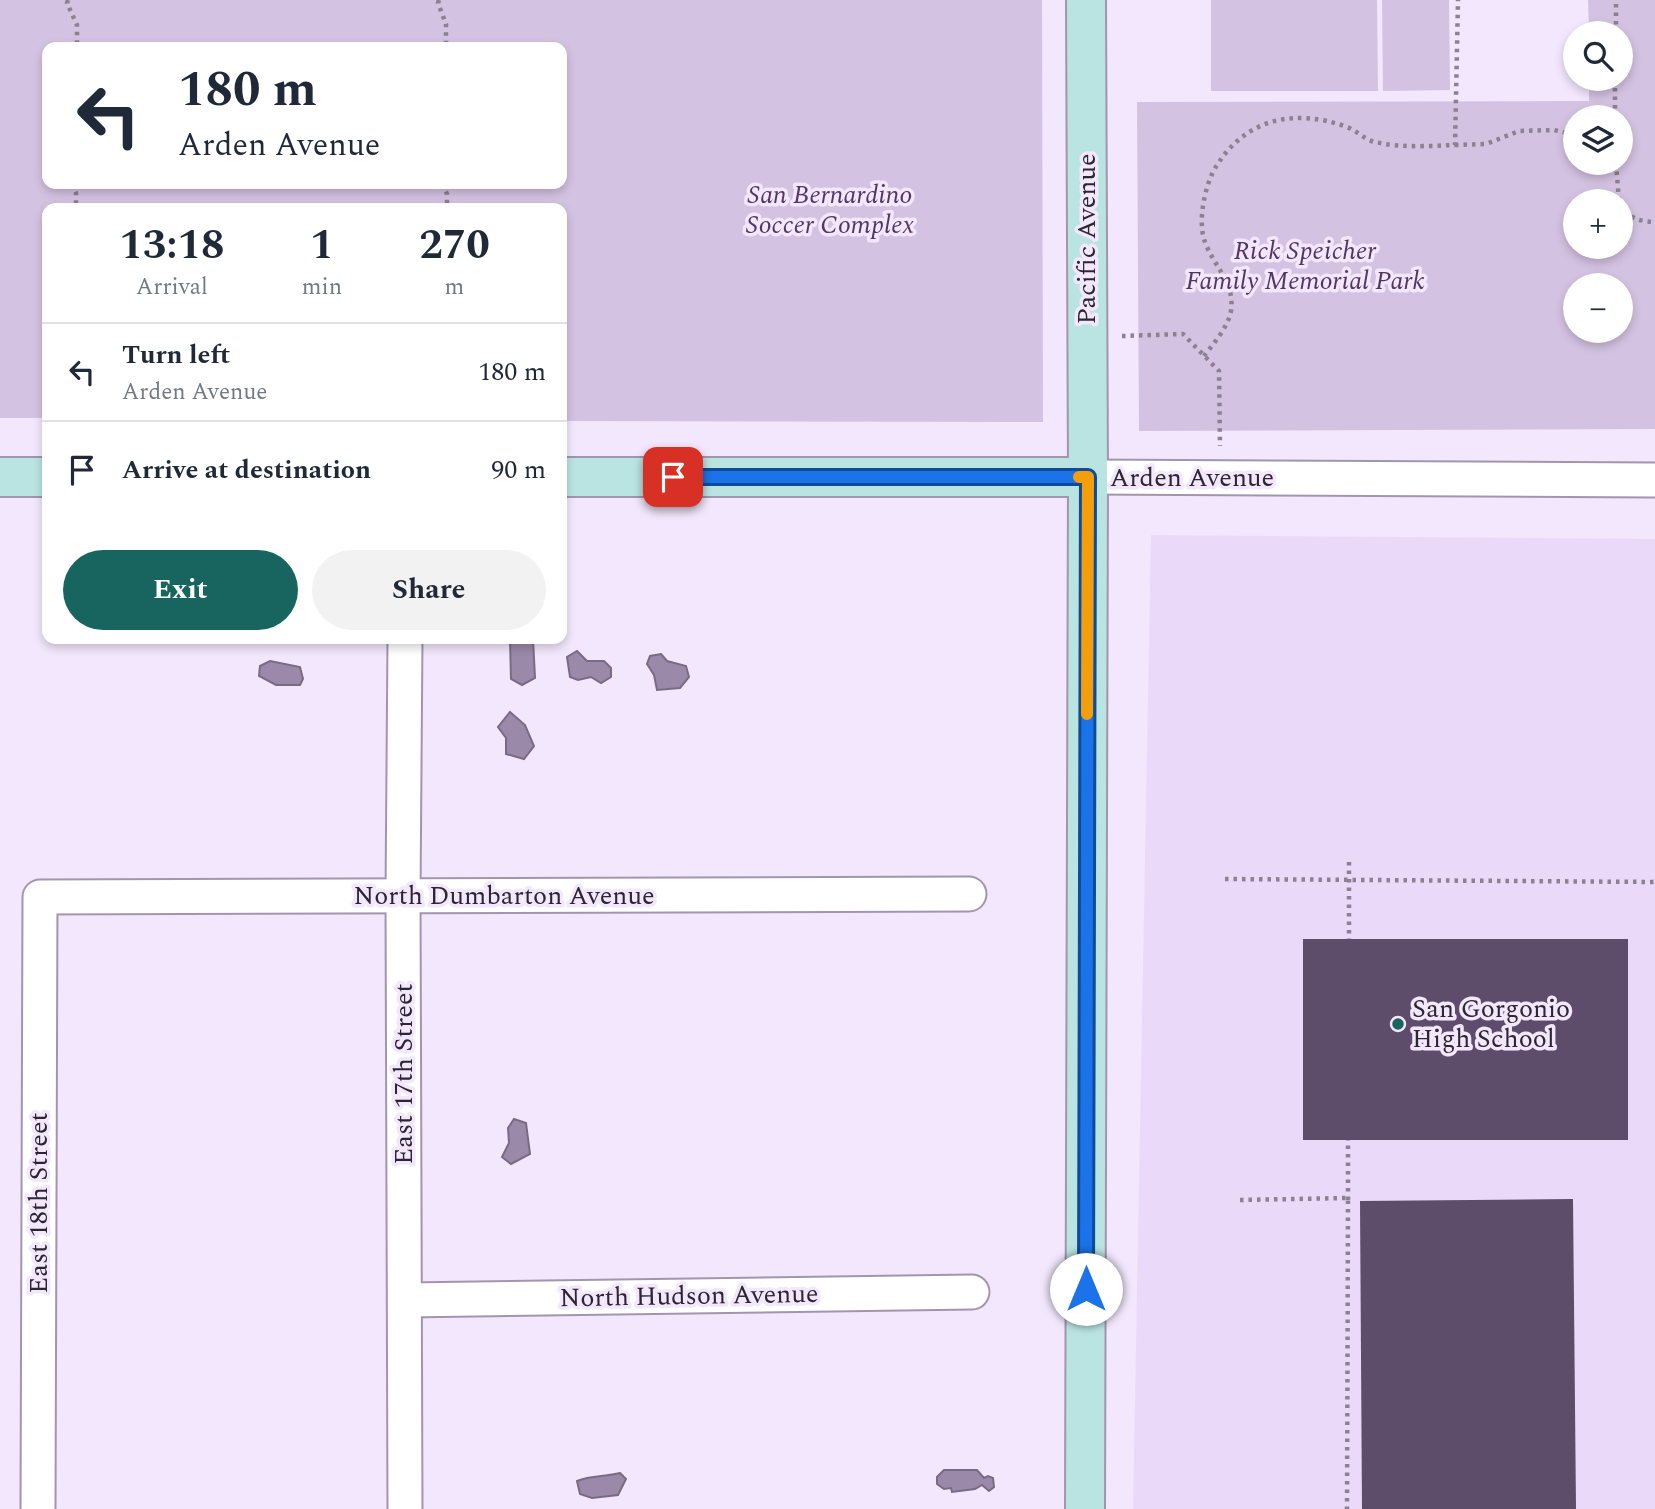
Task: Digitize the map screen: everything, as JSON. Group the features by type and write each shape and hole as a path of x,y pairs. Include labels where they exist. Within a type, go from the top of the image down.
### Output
{"street":[{"name":"Pacific Avenue","path":"1085,1509 1088,477 1086,0"},
{"path":"0,477 42,477"},
{"name":"Arden Avenue","path":"567,477 1655,480"},
{"name":"East 17th Street","path":"405,644 405,1509"},
{"name":"North Dumbarton Avenue","path":"40,897 969,894"},
{"name":"East 18th Street","path":"38,1509 40,897"},
{"name":"North Hudson Avenue","path":"406,1300 972,1292"}],"path":[{"path":"68,0 77,25 77,42"},
{"path":"439,0 446,24 446,42"},
{"path":"1455,145 1458,0"},
{"path":"1615,21 1616,0"},
{"path":"1204,356 1220,335 1231,312 1231,290 1204,241 1202,208 1212,174 1228,149 1255,128 1283,118 1317,119 1348,128 1373,142 1429,146 1486,144 1519,131 1563,132"},
{"path":"1633,218 1655,222"},
{"path":"1087,338 1183,334 1219,371 1221,478"},
{"path":"1349,862 1349,939"},
{"path":"1225,879 1655,882"},
{"path":"1240,1200 1340,1198 1348,1198 1348,1468 1347,1509 1348,1468 1348,1345 1348,1332 1348,1209 1348,1195 1348,1140"}],"shaded area":[{"name":"San Gorgonio High School","path":"1151,535 1655,539 1655,1509 1133,1509"},
{"path":"510,644 533,644 535,678 522,685 511,679"},
{"path":"577,651 587,661 604,661 611,668 611,677 601,683 591,677 578,680 570,677 567,657"},
{"path":"661,654 667,661 686,666 689,677 680,688 657,690 654,675 647,664 650,656"},
{"path":"270,661 300,667 303,679 300,685 276,685 259,676 260,666"},
{"path":"510,712 525,725 534,746 524,759 506,754 506,738 498,727"},
{"path":"514,1119 526,1123 530,1154 511,1164 502,1157 509,1143 508,1128"},
{"path":"944,1470 977,1470 984,1478 993,1478 994,1487 989,1491 982,1485 975,1489 952,1492 951,1488 944,1489 937,1484 937,1477"},
{"path":"620,1473 626,1479 618,1495 592,1498 580,1494 577,1481"}],"green space":[{"name":"San Bernardino Soccer Complex","path":"0,0 1042,0 1043,422 567,421 567,203 42,203 42,418 0,418"},
{"path":"1211,0 1377,0 1378,91 1211,91"},
{"path":"1382,0 1449,0 1450,90 1383,91"},
{"name":"Rick Speicher Family Memorial Park","path":"1588,0 1655,0 1655,429 1139,431 1137,102 1589,101 1589,91 1633,91 1633,21 1589,21"}],"building":[{"path":"1303,939 1628,939 1628,1140 1303,1140"},
{"path":"1573,1199 1576,1509 1362,1509 1360,1201"}],"slow traffic":[{"path":"1079,477 1088,477 1087,714"}],"place":[{"name":"San Gorgonio High School","path":"1398,1024"}],"route":[{"path":"673,477 1088,477 1086,1289"}]}
